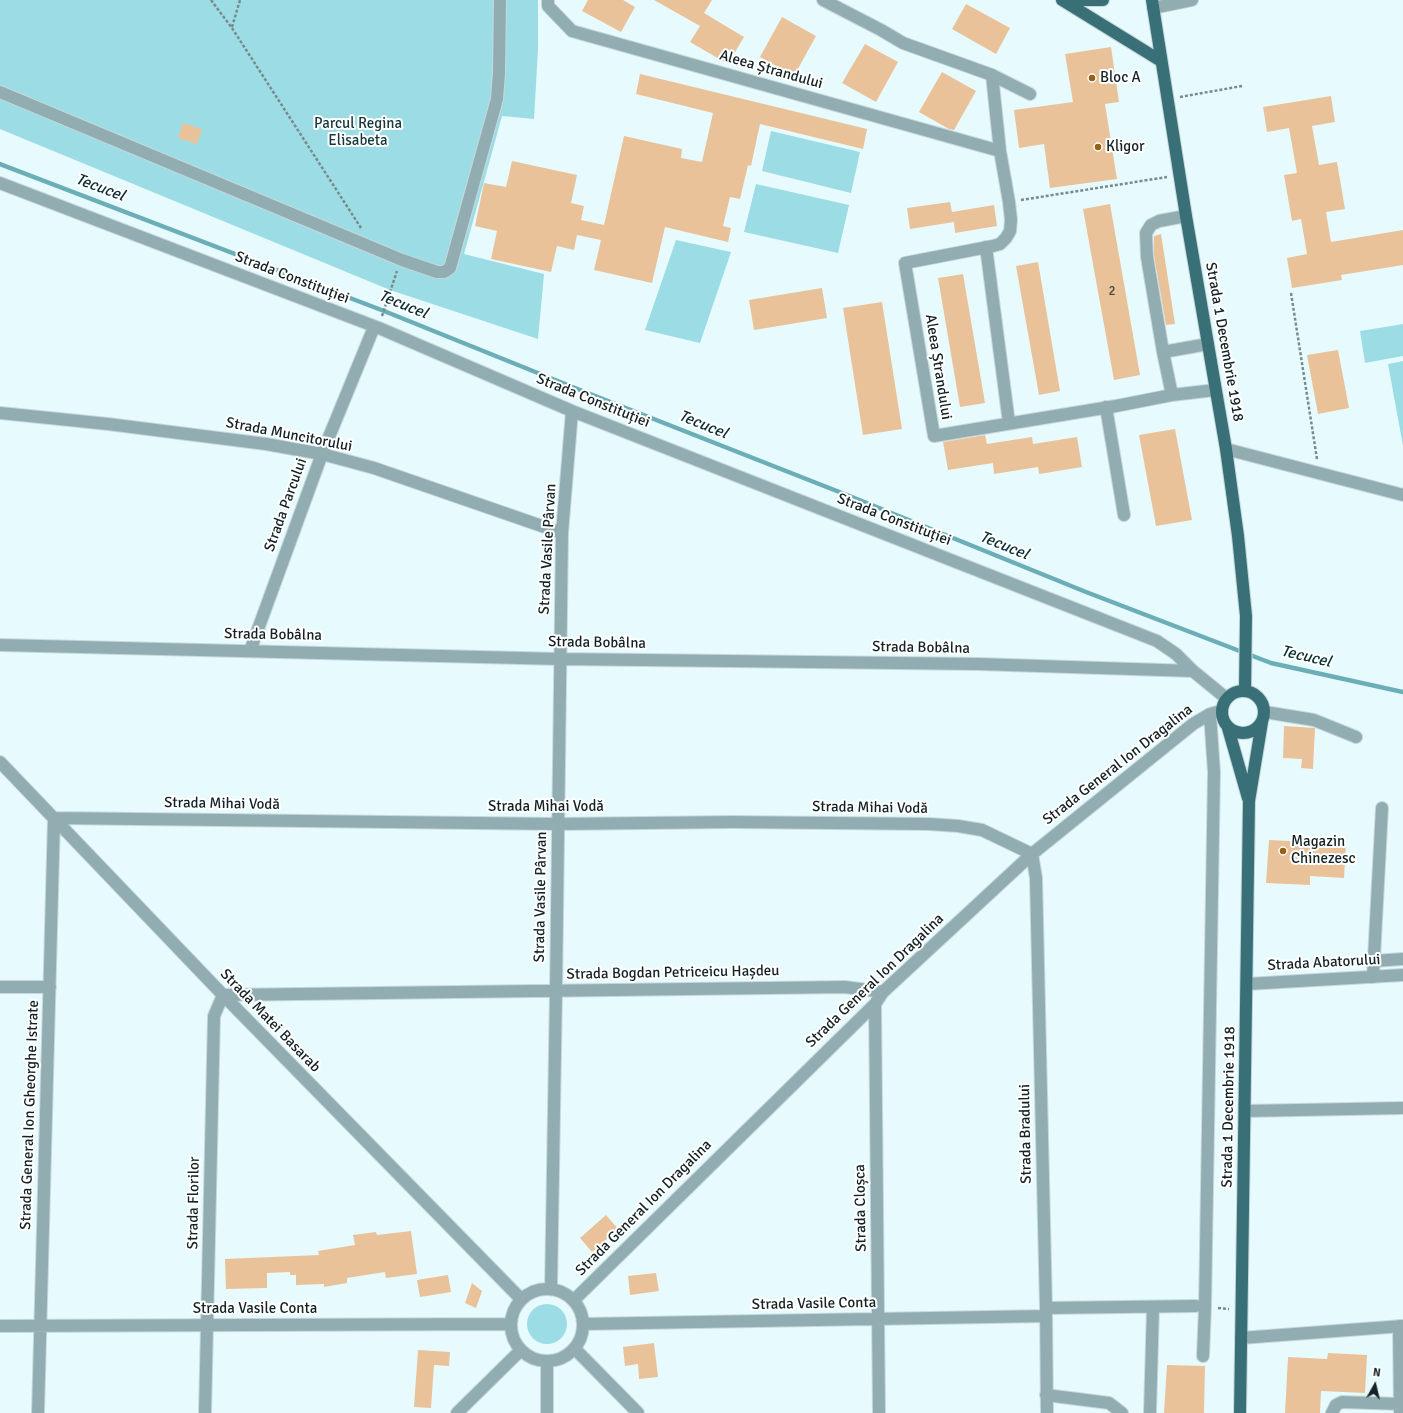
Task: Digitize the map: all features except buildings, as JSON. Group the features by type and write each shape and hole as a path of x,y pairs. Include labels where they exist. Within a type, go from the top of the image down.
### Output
{"main road":[{"path":"1062,0 1161,61"},
{"path":"1077,0 1103,0"},
{"name":"Strada 1 Decembrie 1918","path":"1152,4 1186,216 1226,449 1238,536 1246,616 1245,690"},
{"path":"1245,690 1255,694 1262,702 1263,717 1256,730 1247,734 1236,733 1228,728 1215,713 1226,698 1235,692 1245,690"},
{"name":"Strada 1 Decembrie 1918","path":"1240,1413 1249,801 1263,717"},
{"name":"Strada 1 Decembrie 1918","path":"1228,728 1249,801"}],"street":[{"path":"0,92 402,260 437,272 444,272 450,268 497,99 499,73 500,0"},
{"name":"Aleea Ștrandului","path":"548,0 548,6 572,31 1000,151"},
{"path":"823,0 903,43 992,74 1030,94"},
{"path":"1152,4 1192,0"},
{"name":"Aleea Ștrandului","path":"992,74 1000,151 1009,202 1011,220 1010,231 1000,244 905,263 934,436 1116,406 1172,395 1215,390"},
{"name":"Strada Constituției","path":"0,183 377,328 572,411 1157,641 1176,654 1193,671 1226,698"},
{"path":"1172,395 1147,257 1146,233 1151,225 1160,221 1186,216"},
{"path":"986,247 1009,423"},
{"name":"Strada Parcului","path":"250,651 322,454 377,328"},
{"path":"1163,352 1208,344"},
{"path":"1106,407 1124,515"},
{"name":"Strada Vasile Pârvan","path":"551,1289 562,533 572,411"},
{"name":"Strada Muncitorului","path":"0,413 116,425 266,444 322,454 374,468 562,533"},
{"path":"1226,449 1403,495"},
{"name":"Strada Bobâlna","path":"0,645 560,659 978,664 1193,671"},
{"path":"1203,1356 1200,1306 1215,713"},
{"name":"Strada General Ion Dragalina","path":"574,1300 875,1004 883,992 1032,854 1193,724 1215,713"},
{"path":"1263,717 1314,720 1356,737"},
{"name":"Strada Matei Basarab","path":"0,762 223,996 521,1299"},
{"path":"1373,977 1382,808"},
{"name":"Strada Mihai Vodă","path":"54,818 558,824 732,822 929,824 958,826 982,830 1032,854"},
{"name":"Strada General Ion Gheorghe Istrate","path":"38,1413 54,818"},
{"name":"Strada Bradului","path":"1032,854 1036,878 1047,1413"},
{"path":"1374,961 1403,959"},
{"name":"Strada Abatorului","path":"1247,984 1403,975"},
{"path":"0,987 50,988"},
{"name":"Strada Bogdan Petriceicu Hașdeu","path":"223,996 845,987 883,992"},
{"name":"Strada Florilor","path":"205,1413 214,1016 223,996"},
{"name":"Strada Cloșca","path":"875,1004 879,1413"},
{"path":"1245,1111 1403,1108"},
{"path":"551,1289 567,1294 574,1300 579,1307 583,1324 583,1333 580,1341 567,1355 558,1360 538,1360 521,1350 513,1338 510,1324 512,1315 521,1299 527,1294 535,1291 551,1289"},
{"name":"Strada Vasile Conta","path":"583,1324 878,1319 1200,1306"},
{"path":"1150,1413 1153,1307"},
{"name":"Strada Vasile Conta","path":"0,1326 510,1324"},
{"path":"1241,1338 1401,1326 1400,1408 1342,1402 1336,1405 1332,1413"},
{"path":"574,1349 638,1413"},
{"path":"457,1413 521,1350"},
{"path":"547,1413 548,1361"},
{"path":"1046,1395 1109,1403 1122,1413"}],"path":[{"path":"211,0 232,28 362,228"},
{"path":"232,28 240,0"},
{"path":"1167,99 1242,86"},
{"path":"1009,202 1180,174"},
{"path":"377,328 402,260"},
{"path":"1291,293 1319,473"},
{"path":"1200,1306 1242,1311"}],"green space":[{"name":"Parcul Regina Elisabeta","path":"0,0 538,0 538,50 534,119 502,116 464,254 544,274 538,339 390,290 0,129"},
{"path":"771,131 860,152 851,193 762,171"},
{"path":"756,184 849,205 838,253 744,232"},
{"path":"676,240 731,252 700,343 645,330"},
{"path":"1403,324 1403,356 1365,363 1360,331"},
{"path":"1403,361 1403,446 1388,364"},
{"path":"547,1304 555,1306 561,1310 565,1316 567,1324 565,1332 561,1338 555,1342 547,1344 539,1342 533,1338 529,1332 527,1324 529,1316 533,1310 539,1306"}],"waterway":[{"name":"Tecucel","path":"0,164 384,311 847,495 1086,592 1271,663 1403,692"}],"place":[{"name":"Bloc A","path":"1092,78"},
{"name":"Kligor","path":"1098,147"},
{"name":"Magazin Chinezesc","path":"1283,851"}]}
